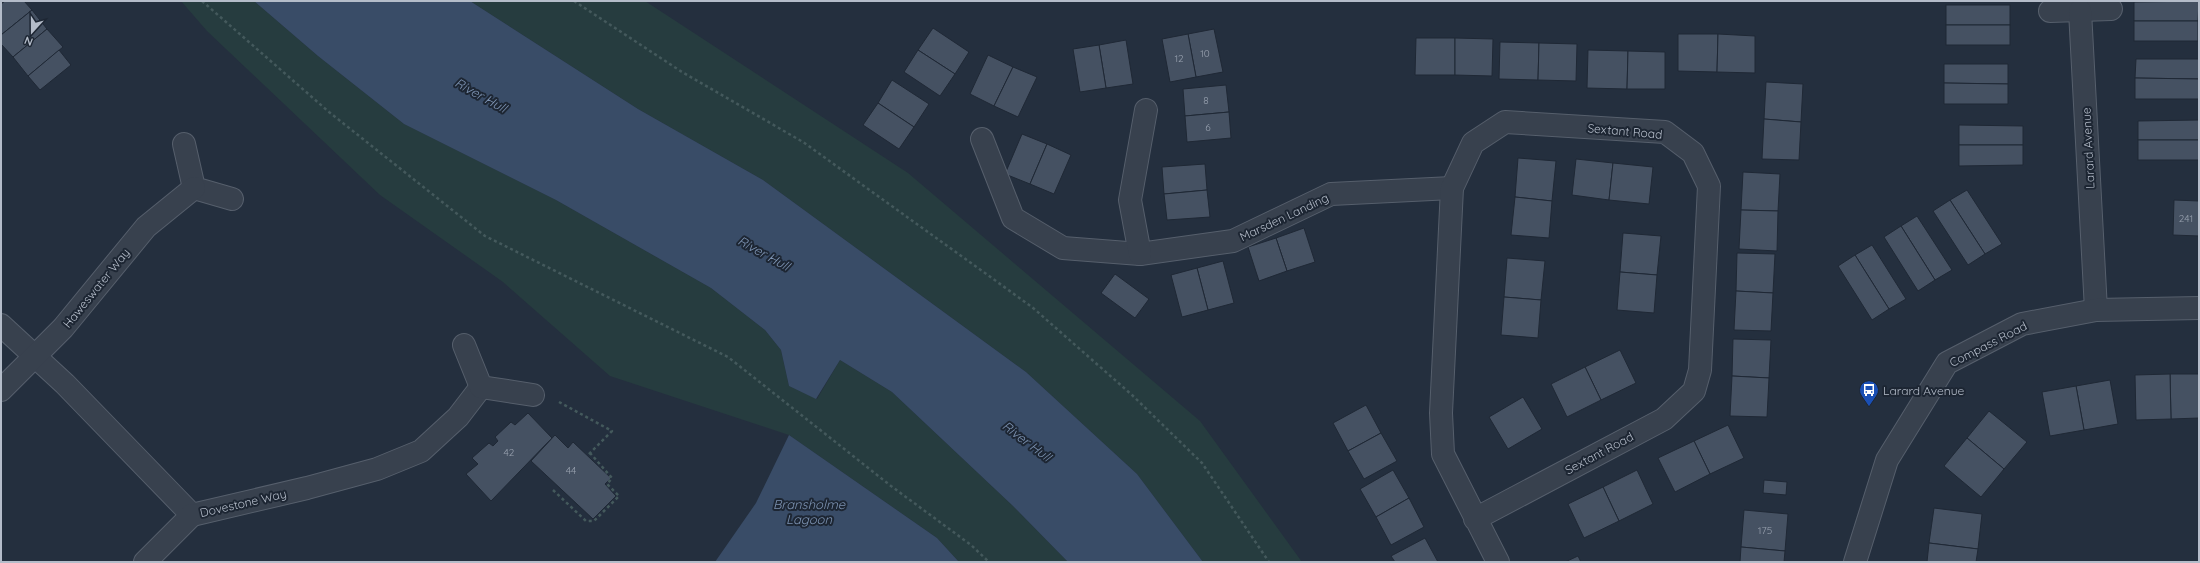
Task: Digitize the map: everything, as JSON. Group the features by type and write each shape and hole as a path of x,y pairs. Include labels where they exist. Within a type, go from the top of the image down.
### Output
{"street":[{"path":"2050,11 2111,9"},
{"name":"Larard Avenue","path":"2080,11 2096,310"},
{"path":"1140,254 1130,200 1146,110"},
{"name":"Sextant Road","path":"1475,519 1664,419 1694,391 1700,370 1709,186 1693,153 1666,132 1505,122 1473,143 1452,188 1441,413 1443,454 1475,519 1498,562"},
{"name":"Marsden Landing","path":"982,139 1013,218 1063,248 1140,254 1234,241 1331,194 1452,188"},
{"path":"184,144 194,188 232,199"},
{"name":"Haweswater Way","path":"1,390 63,328 146,227 194,188"},
{"name":"Compass Road","path":"1855,562 1887,460 1947,363 2022,324 2096,310 2199,308"},
{"name":"Dovestone Way","path":"1,325 35,357 192,515 307,488 377,469 421,451 458,417 481,387"},
{"path":"464,344 481,387 533,395"},
{"path":"146,562 192,515"}],"path":[{"path":"202,1 329,112 485,236 728,357 879,477 971,545 989,562"},
{"path":"574,1 682,72 804,142 1032,306 1132,395 1202,463 1268,562"},
{"path":"557,400 612,431 587,456"},
{"path":"553,490 586,521 594,521 619,496 607,484 612,478 590,453"}],"green space":[{"path":"181,1 254,1 318,56 404,124 556,200 711,288 765,330 781,350 789,386 817,399 840,360 892,392 1013,506 1068,562 959,562 937,538 789,435 610,376 503,282 380,195 207,31"},
{"path":"470,1 645,1 908,173 1200,421 1302,562 1203,562 1137,474 1026,372 763,180 638,109"}],"water":[{"name":"River Hull","path":"254,1 470,1 638,109 763,180 1026,372 1137,474 1203,562 1068,562 1013,506 892,392 840,360 816,399 789,386 781,350 765,330 711,288 556,200 404,124 318,56"},
{"name":"Bransholme Lagoon","path":"789,435 937,538 959,562 715,562 756,503"}],"building":[{"path":"5,1 24,1 32,10 1,35 1,4"},
{"path":"2199,1 2198,21 2134,21 2134,2"},
{"path":"1946,5 2010,5 2010,25 1946,25"},
{"path":"32,10 47,29 13,57 1,44 1,35"},
{"path":"2134,21 2198,21 2198,41 2134,41"},
{"path":"1946,25 2010,25 2010,45 1946,45"},
{"path":"933,28 969,52 955,74 918,50"},
{"path":"47,29 63,47 28,76 13,57"},
{"path":"1214,29 1223,72 1196,77 1188,34"},
{"path":"1188,34 1196,77 1170,82 1162,39"},
{"path":"1678,34 1718,34 1717,72 1678,71"},
{"path":"1718,34 1755,36 1755,73 1717,72"},
{"path":"1416,38 1455,38 1455,75 1415,75"},
{"path":"1455,38 1493,39 1492,76 1455,75"},
{"path":"1126,40 1133,84 1106,88 1099,45"},
{"path":"1500,42 1539,43 1538,80 1499,79"},
{"path":"1539,43 1577,44 1576,81 1538,80"},
{"path":"1099,45 1106,88 1080,92 1073,49"},
{"path":"59,50 71,65 40,90 28,76"},
{"path":"918,50 955,74 940,96 904,72"},
{"path":"1588,50 1628,51 1627,89 1587,88"},
{"path":"1628,51 1665,52 1665,89 1627,89"},
{"path":"988,55 1013,67 994,106 970,94"},
{"path":"2136,59 2199,59 2199,79 2135,78"},
{"path":"1944,64 2008,64 2008,84 1944,83"},
{"path":"1013,67 1037,77 1018,117 994,106"},
{"path":"2135,78 2199,79 2199,99 2135,99"},
{"path":"892,80 929,104 914,127 878,103"},
{"path":"1766,82 1803,84 1801,122 1764,119"},
{"path":"1944,83 2008,84 2008,104 1944,104"},
{"path":"1226,85 1229,112 1185,116 1183,89"},
{"path":"878,103 914,127 899,149 863,125"},
{"path":"1229,112 1231,138 1187,142 1185,116"},
{"path":"1764,119 1801,122 1799,160 1762,159"},
{"path":"2199,120 2199,140 2138,140 2138,121"},
{"path":"1959,125 2023,126 2023,145 1959,145"},
{"path":"1022,134 1047,144 1030,184 1005,174"},
{"path":"2138,140 2199,140 2199,160 2138,160"},
{"path":"1047,144 1071,155 1054,194 1030,184"},
{"path":"1959,145 2023,145 2023,165 1959,166"},
{"path":"1518,158 1556,161 1552,201 1515,197"},
{"path":"1576,159 1613,163 1609,200 1572,195"},
{"path":"1613,163 1653,167 1649,204 1609,200"},
{"path":"1205,164 1207,190 1164,194 1162,167"},
{"path":"1743,172 1780,174 1778,211 1741,210"},
{"path":"1207,190 1210,217 1167,220 1164,194"},
{"path":"1967,190 2002,244 1985,254 1950,200"},
{"path":"1515,197 1552,201 1549,238 1511,235"},
{"path":"1950,200 1985,254 1968,265 1933,211"},
{"path":"2174,200 2199,201 2199,236 2173,235"},
{"path":"1741,210 1778,211 1777,251 1739,249"},
{"path":"1917,216 1952,270 1935,280 1901,226"},
{"path":"1901,226 1935,280 1918,291 1884,237"},
{"path":"1304,228 1315,262 1287,271 1276,238"},
{"path":"1623,233 1661,236 1657,275 1620,272"},
{"path":"1276,238 1287,271 1259,281 1248,247"},
{"path":"1872,245 1906,299 1889,309 1855,255"},
{"path":"1737,253 1775,254 1773,293 1736,291"},
{"path":"1855,255 1889,309 1872,320 1838,266"},
{"path":"1507,258 1545,261 1541,300 1504,297"},
{"path":"1223,261 1234,303 1208,310 1197,268"},
{"path":"1197,268 1208,310 1182,317 1171,275"},
{"path":"1620,272 1657,275 1654,313 1617,310"},
{"path":"1115,274 1149,299 1135,318 1101,293"},
{"path":"1736,291 1773,293 1771,331 1734,330"},
{"path":"1504,297 1541,300 1538,338 1501,335"},
{"path":"1733,339 1771,340 1769,378 1732,376"},
{"path":"1620,350 1636,383 1601,400 1585,367"},
{"path":"1585,367 1601,400 1567,417 1551,384"},
{"path":"2170,374 2199,374 2199,418 2171,419"},
{"path":"2170,374 2171,419 2136,420 2135,375"},
{"path":"1732,376 1769,378 1767,417 1730,416"},
{"path":"2110,380 2118,424 2084,430 2076,386"},
{"path":"2076,386 2084,430 2050,436 2042,392"},
{"path":"1523,397 1542,429 1508,449 1489,417"},
{"path":"1366,405 1381,433 1348,451 1333,423"},
{"path":"1989,411 2027,442 2004,469 1967,438"},
{"path":"528,413 552,438 491,501 466,474 478,464 472,458 489,443 493,446 498,441 495,437 511,422 515,425"},
{"path":"1728,425 1744,458 1710,474 1694,441"},
{"path":"1381,433 1397,461 1364,479 1348,451"},
{"path":"555,435 568,448 573,442 611,478 605,484 616,496 593,519 531,461"},
{"path":"1967,438 2004,469 1981,497 1944,466"},
{"path":"1694,441 1710,474 1675,492 1658,458"},
{"path":"1393,470 1409,498 1376,517 1360,489"},
{"path":"1637,470 1653,504 1619,521 1603,487"},
{"path":"1764,480 1787,482 1786,495 1763,493"},
{"path":"1603,487 1619,521 1584,538 1568,504"},
{"path":"1409,498 1424,527 1391,545 1376,517"},
{"path":"1934,508 1982,514 1978,549 1929,543"},
{"path":"1744,510 1788,514 1785,551 1741,547"},
{"path":"1425,538 1438,562 1395,562 1391,556"},
{"path":"1929,543 1978,549 1976,562 1927,562"},
{"path":"1741,547 1785,551 1784,562 1740,562"},
{"path":"1578,556 1581,562 1565,562"}],"place":[{"name":"Larard Avenue","path":"1869,407"}]}
